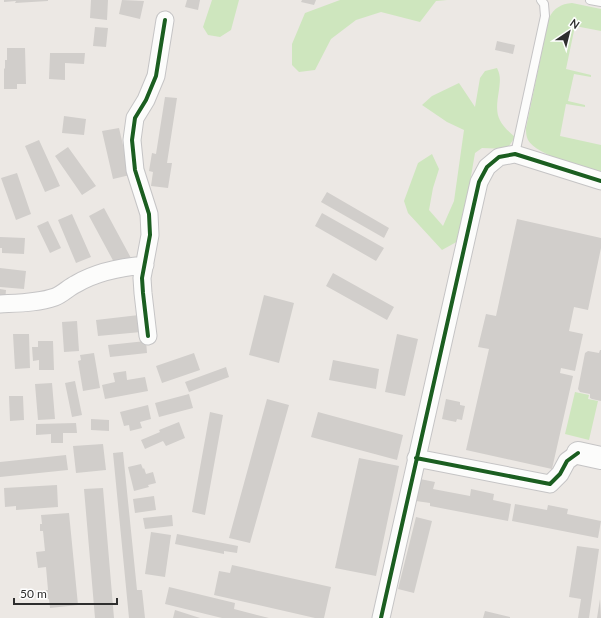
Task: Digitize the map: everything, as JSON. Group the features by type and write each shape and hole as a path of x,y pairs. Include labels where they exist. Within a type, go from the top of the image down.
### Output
{"main road":[{"path":"578,453 601,458"}],"street":[{"path":"148,336 142,278 150,235 149,214 135,170 132,140 135,118 146,100 156,76 165,20"},
{"path":"381,618 479,182 486,167 499,157 515,154 601,181"},
{"path":"0,304 39,301 57,296 77,283 103,273 128,267 145,265"},
{"path":"416,458 550,484 560,474 567,462 578,453"}],"lane":[{"path":"515,154 545,16 544,4 541,0"},
{"path":"590,0 601,2"}],"green space":[{"path":"212,0 239,0 231,30 220,37 208,35 203,27"},
{"path":"340,0 447,0 436,1 420,22 381,12 356,20 331,39 315,70 299,72 292,65 292,44 305,13"},
{"path":"572,3 601,9 601,31 575,26 566,69 591,75 591,77 574,74 568,101 585,105 585,107 566,104 560,136 601,145 601,174 550,156 533,146 526,136 526,128 549,18 558,7 564,4"},
{"path":"497,68 500,79 497,105 498,116 504,126 515,137 507,149 482,148 475,153 460,240 442,250 408,213 404,201 418,163 432,154 439,169 433,188 429,210 443,226 454,201 464,130 447,122 422,105 432,96 459,83 475,107 480,78 485,71"},
{"path":"575,392 589,395 588,399 598,401 589,440 565,434"}],"building":[{"path":"4,0 48,1 15,3 16,1 4,2"},
{"path":"91,0 108,0 107,20 90,18"},
{"path":"122,0 144,1 140,19 119,14"},
{"path":"187,0 200,0 198,10 185,7"},
{"path":"302,0 316,0 314,5 301,2"},
{"path":"95,27 108,28 106,47 93,46"},
{"path":"497,41 515,45 513,54 495,50"},
{"path":"7,48 25,48 26,84 17,84 17,89 4,89 4,69 5,60 7,60"},
{"path":"50,53 85,53 84,64 65,63 65,80 49,79"},
{"path":"165,97 177,98 167,163 172,163 168,188 151,186 153,172 149,171 152,153 156,154"},
{"path":"64,116 86,119 84,135 62,133"},
{"path":"119,128 130,175 113,179 102,131"},
{"path":"39,140 60,186 45,192 25,146"},
{"path":"68,147 96,186 82,195 55,156"},
{"path":"17,173 31,214 16,220 1,178"},
{"path":"327,192 389,228 384,238 321,202"},
{"path":"104,208 131,258 116,266 89,216"},
{"path":"322,213 384,248 376,261 315,226"},
{"path":"72,214 91,257 76,263 58,220"},
{"path":"517,219 601,238 601,248 588,310 574,307 569,331 583,334 575,371 561,368 560,373 573,376 552,469 466,450 489,349 478,347 486,314 496,316"},
{"path":"48,221 61,248 50,253 37,226"},
{"path":"0,237 25,238 24,254 2,253 2,248 0,248"},
{"path":"0,268 26,271 24,289 0,287"},
{"path":"333,273 394,307 387,320 326,286"},
{"path":"0,289 6,290 5,301 0,300"},
{"path":"264,295 294,303 279,363 249,355"},
{"path":"139,315 141,332 98,336 96,320"},
{"path":"77,321 79,351 64,352 62,322"},
{"path":"13,334 29,334 30,368 15,369"},
{"path":"397,334 418,339 405,396 385,392"},
{"path":"38,341 53,341 54,370 39,370 39,360 33,361 32,347 38,347"},
{"path":"146,341 147,353 110,357 108,345"},
{"path":"600,350 601,401 590,398 590,394 580,392 578,389 585,353 588,351 599,353"},
{"path":"94,353 100,388 83,391 78,361 81,360 80,355"},
{"path":"194,353 200,370 162,383 156,366"},
{"path":"333,360 379,369 376,389 329,380"},
{"path":"226,367 229,377 189,392 185,382"},
{"path":"126,371 127,380 145,377 148,391 105,399 102,385 115,382 113,373"},
{"path":"75,381 82,415 72,417 65,383"},
{"path":"52,383 55,419 38,420 35,384"},
{"path":"189,394 193,408 159,417 155,403"},
{"path":"9,396 23,396 24,420 10,421"},
{"path":"267,399 289,405 250,543 229,538"},
{"path":"446,399 460,402 460,405 465,406 462,420 457,419 456,422 442,419"},
{"path":"148,405 151,419 140,422 142,428 130,431 129,425 124,426 120,412"},
{"path":"210,412 223,415 205,515 192,512"},
{"path":"318,412 403,435 397,460 311,437"},
{"path":"91,419 109,420 109,431 91,430"},
{"path":"179,422 185,438 166,446 163,441 145,449 141,440 160,432 159,430"},
{"path":"76,423 77,433 63,433 63,443 51,443 51,434 36,435 36,424"},
{"path":"103,444 106,470 76,473 73,446"},
{"path":"123,452 137,590 142,590 145,618 129,618 113,453"},
{"path":"66,455 68,470 0,477 0,462"},
{"path":"359,458 399,466 376,576 335,568"},
{"path":"141,464 146,474 153,472 156,483 148,485 149,487 134,491 128,467"},
{"path":"420,479 435,482 433,489 470,496 471,489 494,494 493,500 511,504 508,521 430,506 430,503 416,501"},
{"path":"57,485 58,507 16,510 16,506 5,507 4,488"},
{"path":"103,488 114,618 95,618 84,489"},
{"path":"154,496 156,510 135,513 133,499"},
{"path":"515,504 547,510 548,505 568,509 567,514 601,521 598,538 512,521"},
{"path":"69,513 78,605 50,608 46,590 48,590 46,567 38,568 36,552 45,551 43,531 40,531 40,524 42,524 41,515"},
{"path":"172,515 173,526 145,529 143,518"},
{"path":"416,517 432,521 414,593 398,589"},
{"path":"151,532 171,535 165,577 145,574"},
{"path":"177,534 238,546 237,553 224,551 224,554 175,544"},
{"path":"577,546 599,549 589,618 578,618 581,599 569,597"},
{"path":"232,565 331,587 324,618 315,618 214,595 219,571 230,573"},
{"path":"169,587 235,603 234,609 269,618 222,618 165,604"},
{"path":"600,599 601,618 597,618"},
{"path":"175,610 200,618 173,618"},
{"path":"485,611 510,617 510,618 483,618"}],"cycle path":[{"path":"148,336 142,278 150,235 149,214 135,170 132,140 135,118 146,100 156,76 165,20"},
{"path":"381,618 479,182 487,167 499,157 515,154 601,181"},
{"path":"416,458 550,484 560,474 567,461 578,453"}]}
